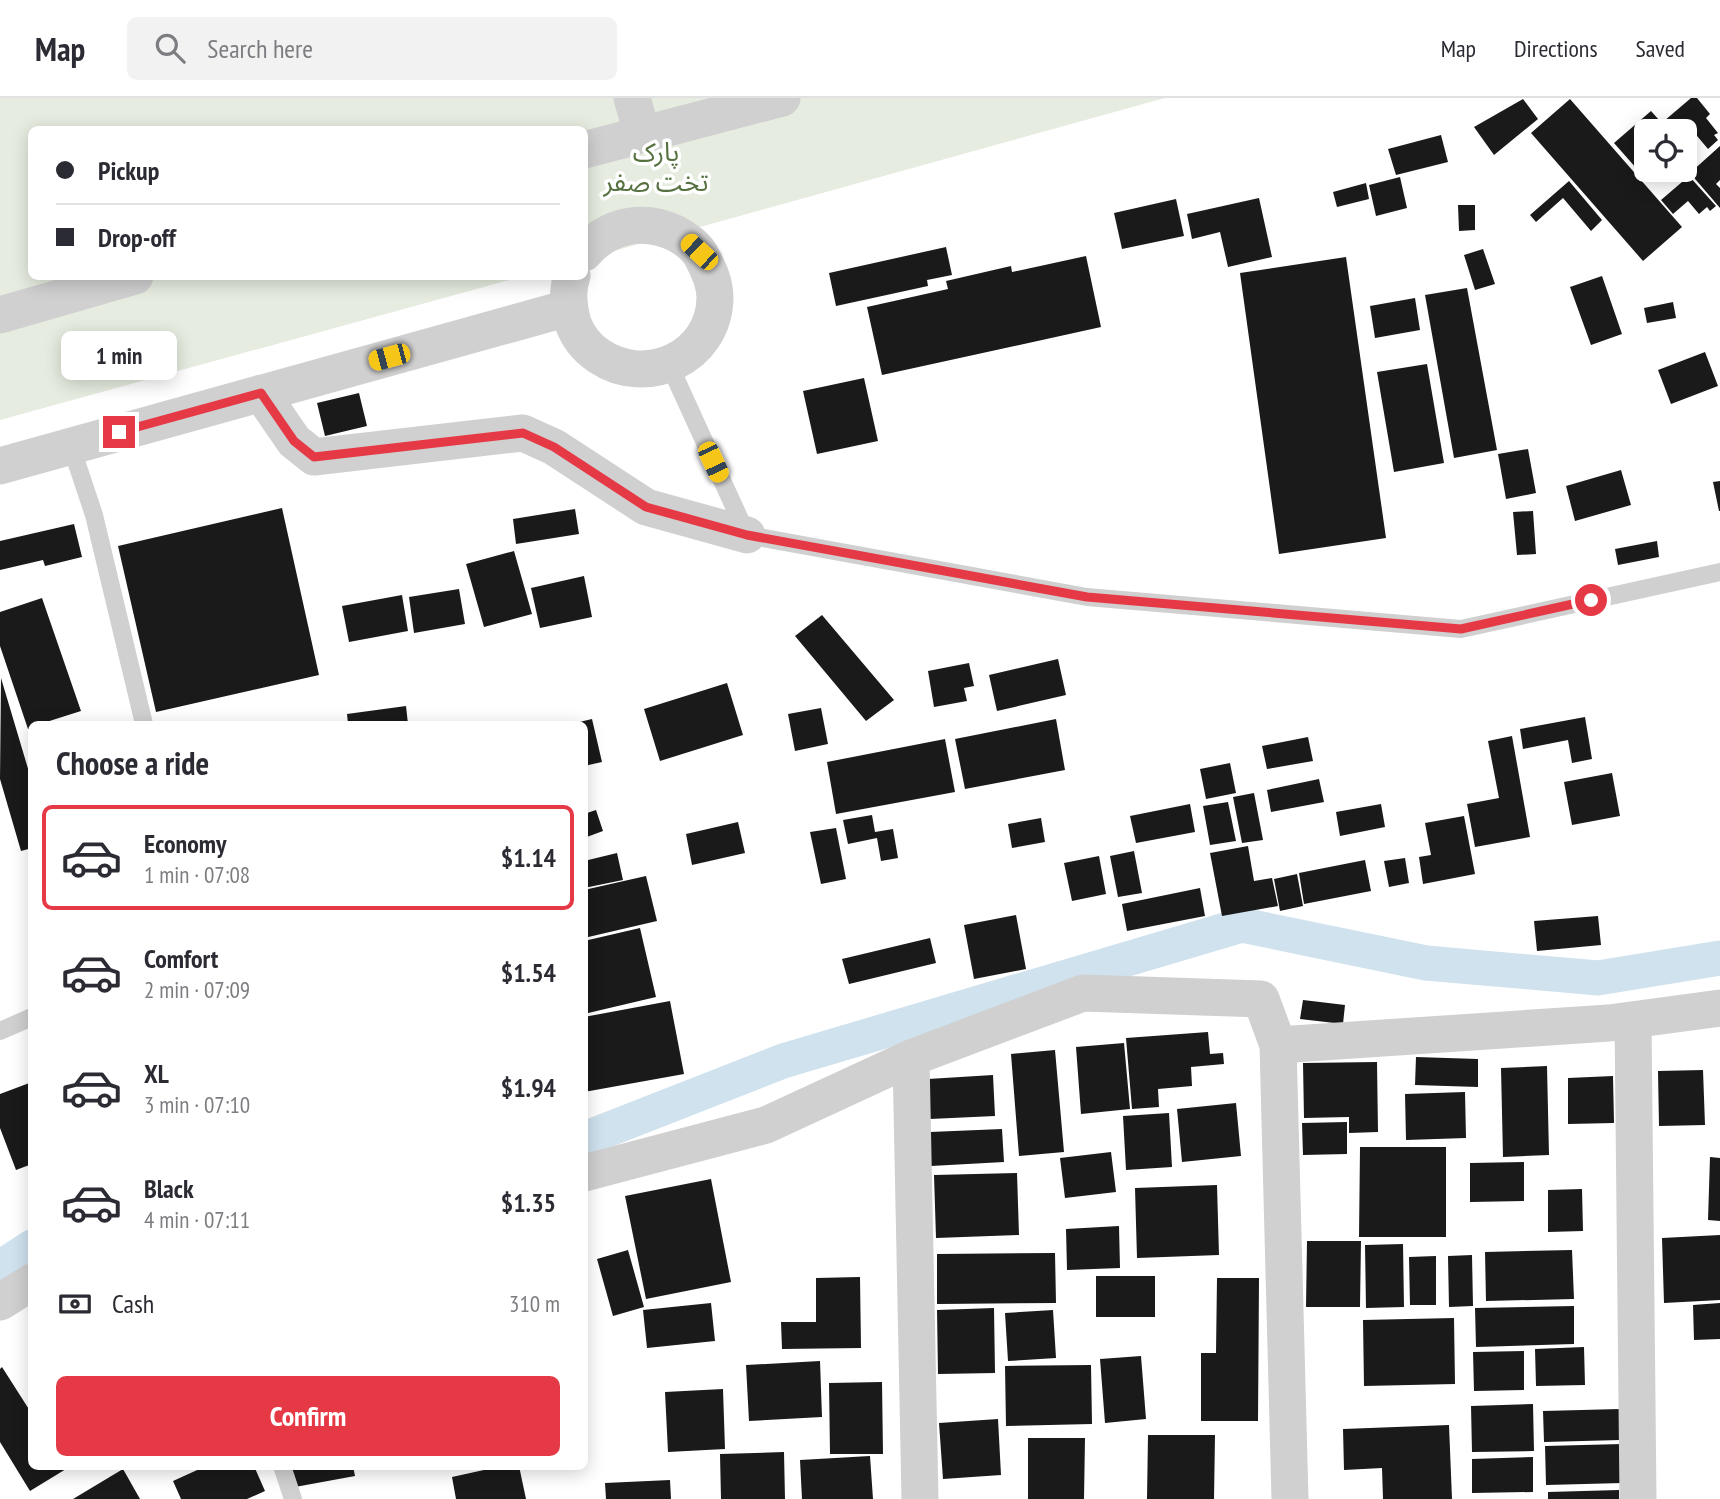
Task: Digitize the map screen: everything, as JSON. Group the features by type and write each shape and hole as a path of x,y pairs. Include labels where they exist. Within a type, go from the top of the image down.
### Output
{"street":[{"path":"632,98 642,133"},
{"path":"588,149 782,98"},
{"path":"0,466 261,393 570,292 576,331 590,350 610,364 633,370 658,369 680,359 699,343 710,322 715,298 711,274 699,252 682,237 661,226 637,224 614,229 588,249"},
{"path":"0,315 121,280"},
{"path":"261,393 294,441 314,457 523,433 554,447 646,507 747,535"},
{"path":"588,1172 766,1125 911,1058 1083,993 1261,999 1278,1045 1290,1499"},
{"path":"1278,1045 1609,1023 1720,1008"},
{"path":"1633,1020 1638,1499"},
{"path":"911,1058 920,1499"},
{"path":"0,1302 28,1284"}],"lane":[{"path":"668,364 747,535 1087,597 1461,629 1720,572"},
{"path":"71,446 94,515 143,721"},
{"path":"0,1031 28,1019"},
{"path":"283,1470 293,1499"}],"green space":[{"name":"پارک تخت صفر","path":"0,98 1165,98 588,258 588,126 28,126 28,280 509,280 0,420"}],"building":[{"path":"1691,98 1697,98 1710,114 1706,118 1718,133 1714,135 1718,140 1708,149 1697,136 1697,119 1666,119"},
{"path":"1523,99 1538,119 1494,155 1474,127"},
{"path":"1570,99 1634,172 1634,182 1643,182 1682,227 1643,261 1531,133"},
{"path":"1651,111 1658,119 1642,119"},
{"path":"1634,126 1634,166 1614,143"},
{"path":"1441,135 1448,162 1396,175 1388,149"},
{"path":"1720,146 1720,180 1716,184 1720,188 1720,208 1697,181 1697,167"},
{"path":"1400,177 1407,208 1376,216 1369,185"},
{"path":"1569,181 1602,220 1591,231 1563,198 1536,222 1530,215"},
{"path":"1682,182 1694,182 1716,206 1710,211 1707,207 1699,214 1688,201 1673,214 1661,200"},
{"path":"1366,183 1369,199 1337,207 1333,192"},
{"path":"1259,198 1272,257 1228,267 1220,232 1192,239 1187,214"},
{"path":"1176,199 1184,236 1122,249 1114,213"},
{"path":"1458,205 1475,205 1475,230 1459,231"},
{"path":"946,247 952,275 927,280 928,286 836,306 829,273"},
{"path":"1483,249 1495,284 1475,290 1464,255"},
{"path":"1086,256 1101,327 882,375 867,307 948,289 946,281 1011,266 1012,272"},
{"path":"1346,257 1386,538 1279,554 1240,273"},
{"path":"1602,276 1622,334 1591,345 1570,287"},
{"path":"1467,288 1497,450 1454,458 1425,295"},
{"path":"1415,298 1420,330 1375,338 1370,306"},
{"path":"1673,302 1676,318 1647,323 1644,308"},
{"path":"1705,352 1718,386 1671,404 1658,370"},
{"path":"1427,364 1444,463 1394,472 1377,372"},
{"path":"864,378 878,441 817,454 803,391"},
{"path":"359,393 367,426 325,436 317,403"},
{"path":"1528,449 1536,493 1506,499 1498,454"},
{"path":"1621,470 1631,505 1575,521 1566,486"},
{"path":"1720,481 1720,511 1719,511 1713,482"},
{"path":"282,508 319,675 156,712 118,546"},
{"path":"575,509 579,534 516,544 513,519"},
{"path":"1533,511 1536,554 1517,555 1513,512"},
{"path":"74,524 82,557 45,566 43,560 0,570 0,541"},
{"path":"1657,541 1659,557 1618,565 1615,549"},
{"path":"514,551 532,614 484,627 466,564"},
{"path":"584,576 592,617 540,628 531,588"},
{"path":"459,589 465,624 414,633 409,597"},
{"path":"402,595 408,631 349,642 342,606"},
{"path":"42,598 81,711 49,721 28,721 28,729 0,646 0,612"},
{"path":"822,615 894,700 866,721 795,636"},
{"path":"1058,659 1066,695 997,711 989,675"},
{"path":"969,663 974,686 964,688 967,701 934,707 928,671"},
{"path":"1,678 28,769 28,849 21,851 0,779"},
{"path":"727,683 743,735 660,761 644,709"},
{"path":"406,706 408,721 348,721 347,714"},
{"path":"821,708 828,744 795,751 788,714"},
{"path":"1585,717 1592,759 1572,763 1568,740 1523,749 1520,729"},
{"path":"592,719 602,762 588,765 588,721 584,721"},
{"path":"1056,719 1065,770 965,789 955,739"},
{"path":"1512,736 1530,837 1475,847 1467,804 1499,798 1488,741"},
{"path":"1308,737 1313,761 1267,769 1262,746"},
{"path":"945,739 955,792 836,814 827,762"},
{"path":"1230,763 1236,793 1206,799 1200,769"},
{"path":"1612,773 1620,816 1572,825 1564,782"},
{"path":"1319,779 1324,802 1271,812 1267,790"},
{"path":"1254,793 1263,840 1242,843 1233,797"},
{"path":"1228,802 1236,841 1210,845 1203,806"},
{"path":"1190,804 1195,832 1136,843 1130,816"},
{"path":"1381,804 1385,827 1340,836 1336,812"},
{"path":"596,810 603,831 588,837 588,813"},
{"path":"872,815 875,832 893,829 898,858 881,861 877,838 848,844 843,820"},
{"path":"1464,816 1475,874 1423,884 1419,857 1431,855 1425,823"},
{"path":"1041,818 1045,842 1012,848 1008,824"},
{"path":"738,822 745,853 692,865 686,834"},
{"path":"836,828 846,879 821,884 810,832"},
{"path":"1248,846 1254,881 1272,878 1278,906 1222,916 1210,853"},
{"path":"1134,851 1142,893 1118,897 1110,856"},
{"path":"617,853 623,880 588,887 588,860"},
{"path":"1099,856 1106,894 1072,901 1064,863"},
{"path":"1405,858 1409,883 1389,887 1384,861"},
{"path":"1365,860 1371,891 1304,904 1299,873"},
{"path":"1297,874 1303,906 1280,911 1274,879"},
{"path":"646,876 657,921 588,937 588,889"},
{"path":"1200,888 1205,916 1127,931 1122,904"},
{"path":"1016,915 1026,969 974,979 964,925"},
{"path":"1598,916 1601,945 1537,951 1534,921"},
{"path":"640,928 656,997 588,1013 588,940"},
{"path":"930,938 936,963 849,984 842,959"},
{"path":"1303,1000 1345,1005 1343,1024 1300,1019"},
{"path":"670,1001 684,1074 588,1091 588,1016"},
{"path":"1208,1032 1210,1054 1223,1053 1224,1064 1191,1067 1192,1086 1158,1089 1159,1107 1132,1109 1126,1038"},
{"path":"1124,1043 1130,1109 1081,1114 1076,1047"},
{"path":"1055,1050 1064,1152 1019,1156 1011,1054"},
{"path":"1416,1057 1478,1059 1478,1087 1415,1085"},
{"path":"1377,1062 1378,1132 1349,1133 1349,1117 1304,1118 1303,1063"},
{"path":"1547,1066 1549,1155 1503,1157 1501,1068"},
{"path":"1703,1070 1705,1125 1659,1126 1658,1071"},
{"path":"993,1075 995,1116 930,1119 928,1079"},
{"path":"1613,1076 1614,1123 1568,1124 1568,1078"},
{"path":"28,1084 28,1166 16,1170 0,1128 0,1094"},
{"path":"1465,1092 1466,1138 1406,1140 1405,1094"},
{"path":"1236,1103 1241,1156 1182,1162 1177,1109"},
{"path":"1169,1113 1172,1167 1126,1170 1123,1116"},
{"path":"1347,1122 1347,1154 1303,1155 1302,1123"},
{"path":"1002,1129 1004,1162 931,1166 930,1132"},
{"path":"1360,1147 1446,1147 1446,1237 1359,1237"},
{"path":"1111,1152 1116,1192 1065,1198 1060,1158"},
{"path":"1710,1157 1720,1158 1720,1221 1708,1220"},
{"path":"1524,1162 1524,1201 1470,1202 1470,1163"},
{"path":"1017,1173 1019,1235 936,1238 934,1175"},
{"path":"711,1179 731,1282 646,1299 625,1196"},
{"path":"1217,1185 1219,1255 1137,1258 1135,1188"},
{"path":"1582,1189 1583,1231 1548,1232 1548,1190"},
{"path":"1119,1226 1120,1268 1067,1270 1066,1229"},
{"path":"1720,1235 1720,1300 1664,1303 1662,1238"},
{"path":"1307,1241 1361,1241 1360,1307 1306,1307"},
{"path":"1403,1244 1404,1307 1366,1308 1365,1245"},
{"path":"628,1250 644,1307 613,1316 597,1259"},
{"path":"1572,1250 1574,1299 1486,1301 1485,1252"},
{"path":"1055,1253 1056,1303 937,1304 937,1254"},
{"path":"1472,1255 1473,1306 1449,1307 1448,1256"},
{"path":"1436,1256 1436,1305 1410,1305 1409,1257"},
{"path":"1096,1276 1155,1276 1155,1317 1096,1317"},
{"path":"860,1277 861,1348 782,1349 781,1322 816,1322 816,1278"},
{"path":"1217,1278 1259,1278 1258,1421 1201,1421 1201,1353 1216,1353"},
{"path":"711,1303 715,1341 647,1348 643,1310"},
{"path":"1720,1303 1720,1339 1694,1340 1693,1305"},
{"path":"1574,1306 1574,1344 1476,1347 1475,1308"},
{"path":"994,1308 995,1373 938,1374 937,1310"},
{"path":"1053,1310 1056,1358 1008,1361 1005,1313"},
{"path":"1454,1318 1455,1384 1364,1386 1363,1320"},
{"path":"1584,1347 1585,1385 1536,1386 1535,1349"},
{"path":"1524,1351 1524,1390 1474,1391 1473,1352"},
{"path":"1141,1356 1146,1419 1105,1423 1100,1359"},
{"path":"820,1361 822,1417 749,1421 746,1365"},
{"path":"1091,1365 1092,1424 1006,1426 1005,1366"},
{"path":"2,1367 28,1408 28,1470 64,1470 30,1491 0,1442"},
{"path":"882,1382 883,1454 830,1454 829,1383"},
{"path":"723,1389 725,1449 668,1452 665,1392"},
{"path":"1533,1404 1534,1451 1472,1452 1471,1406"},
{"path":"1620,1409 1621,1440 1544,1442 1543,1411"},
{"path":"998,1419 1001,1475 943,1479 939,1423"},
{"path":"1449,1425 1452,1499 1383,1499 1382,1468 1344,1470 1343,1429"},
{"path":"1148,1435 1215,1435 1214,1499 1147,1499"},
{"path":"1028,1438 1085,1438 1084,1499 1028,1499"},
{"path":"1622,1444 1623,1483 1546,1485 1545,1446"},
{"path":"784,1452 785,1499 721,1499 720,1454"},
{"path":"870,1456 873,1499 802,1499 800,1460"},
{"path":"1533,1457 1533,1492 1472,1493 1472,1459"},
{"path":"124,1470 140,1499 73,1499"},
{"path":"197,1470 256,1470 265,1491 247,1499 181,1499 173,1481"},
{"path":"292,1470 354,1470 355,1476 295,1487"},
{"path":"484,1470 520,1470 526,1499 456,1499 452,1477"},
{"path":"670,1480 671,1499 606,1499 605,1483"},
{"path":"1619,1490 1619,1499 1548,1499 1548,1492"}],"waterway":[{"path":"588,1137 783,1061 1242,925 1426,963 1598,978 1720,958"},
{"path":"0,1268 28,1250"}],"route":[{"path":"119,432 261,393 294,441 314,457 523,433 554,447 646,507 747,535 1087,597 1461,629 1591,600"}]}
